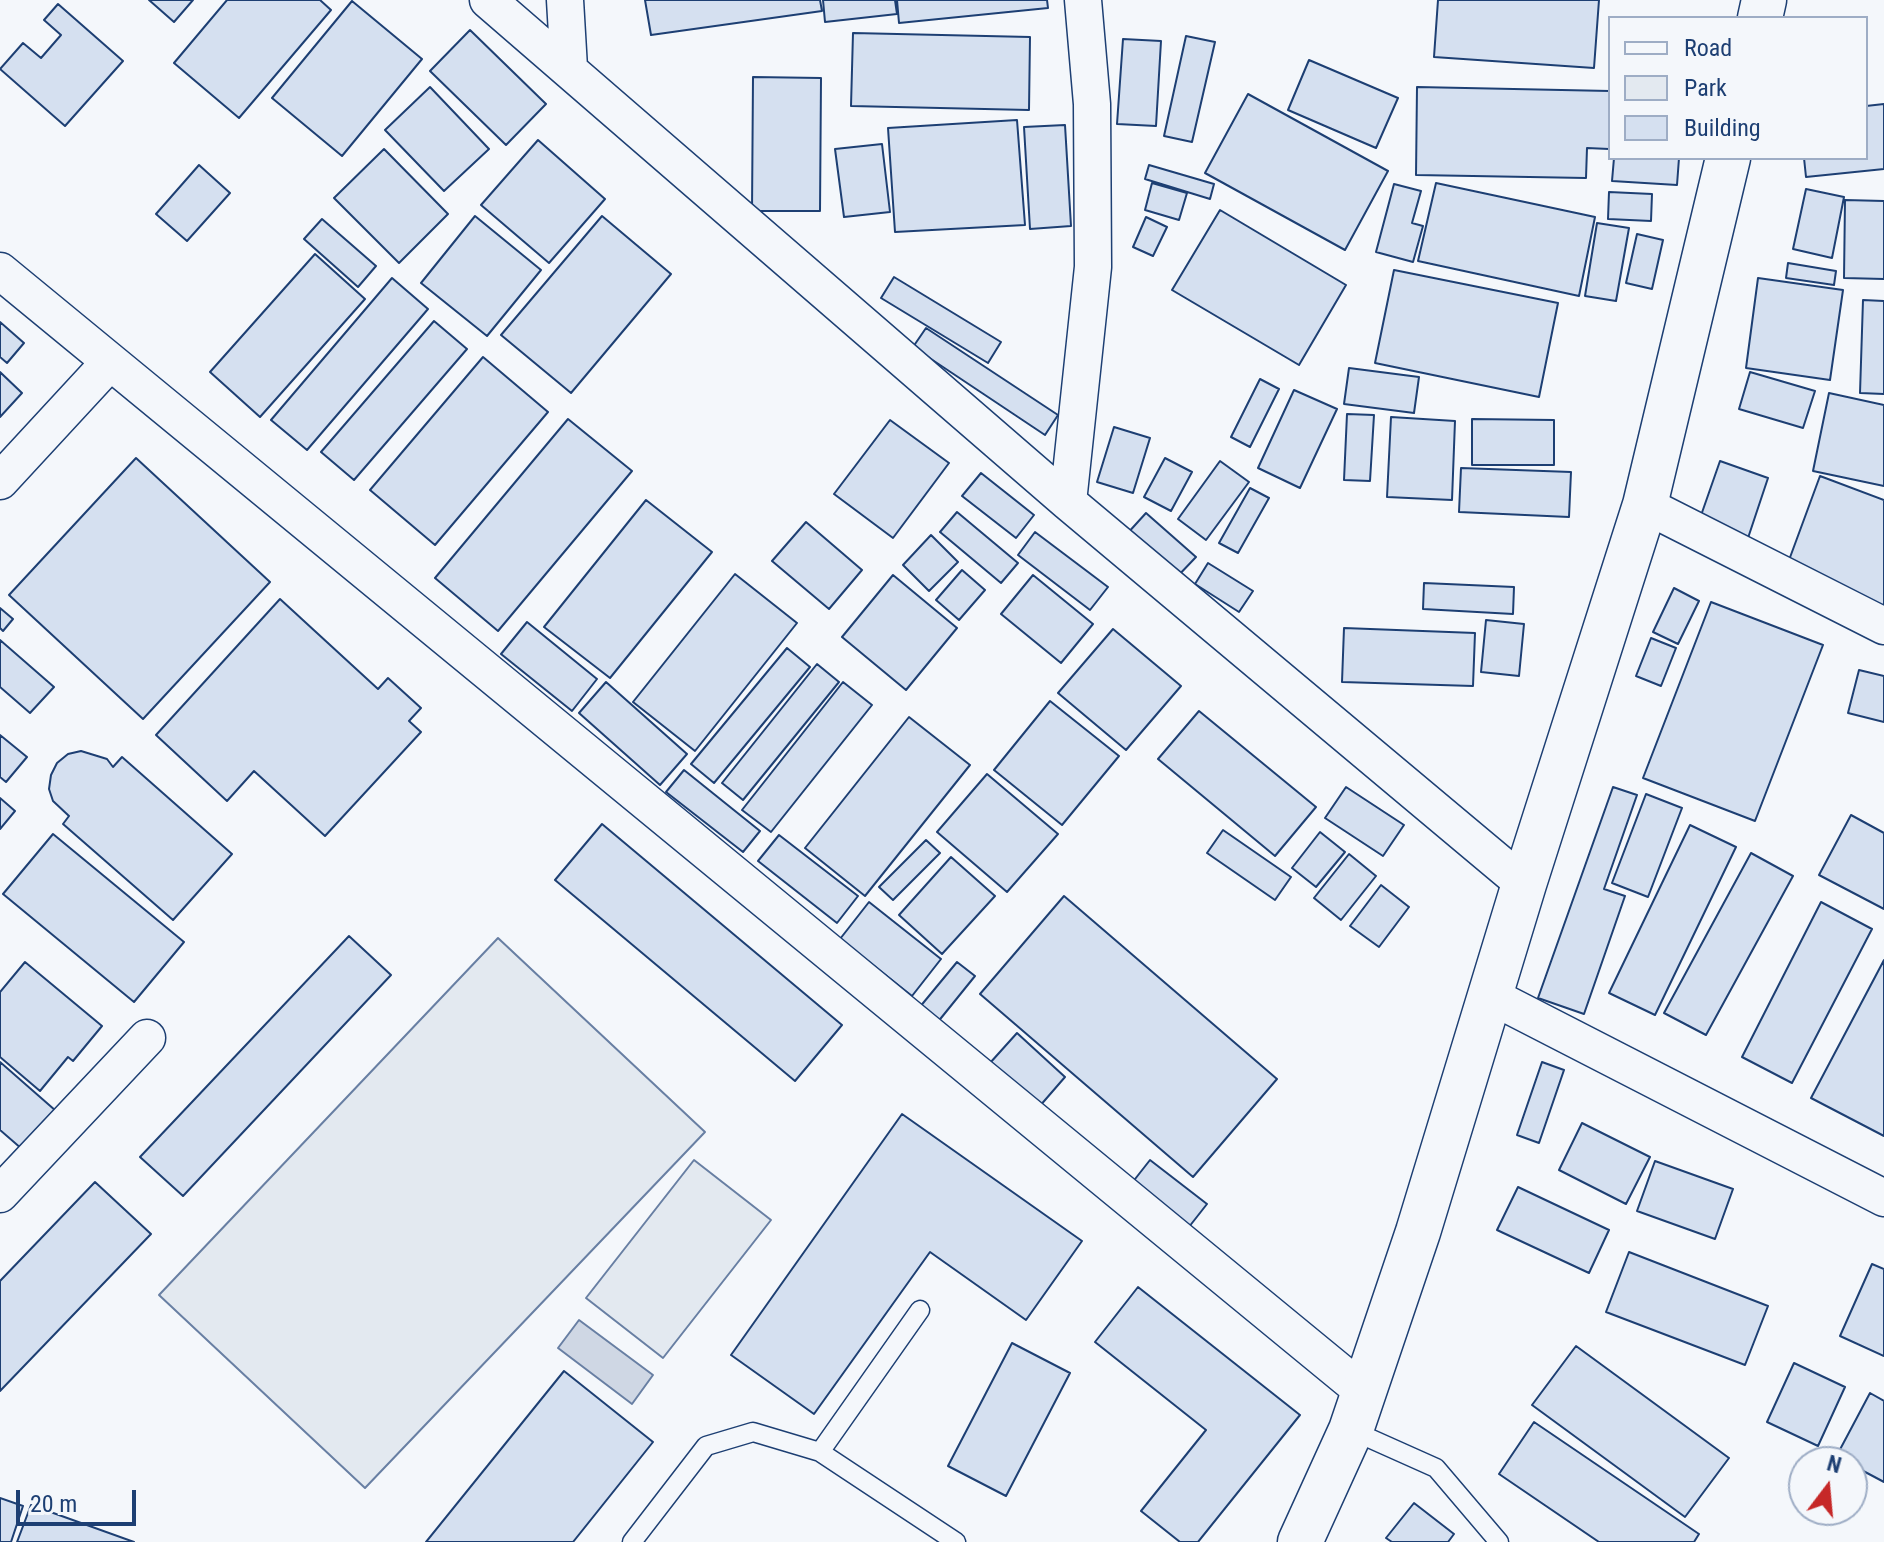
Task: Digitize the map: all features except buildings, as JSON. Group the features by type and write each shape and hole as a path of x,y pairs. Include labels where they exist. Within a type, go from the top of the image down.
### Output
{"street":[{"path":"488,0 1068,502 1524,884"},
{"path":"565,0 569,68"},
{"path":"1068,502 1093,267 1092,104 1083,0"},
{"path":"1300,1542 1358,1411 1418,1232 1489,995 1645,505 1728,160"},
{"path":"0,271 1358,1411"},
{"path":"0,481 109,363"},
{"path":"1645,505 1884,626"},
{"path":"1489,995 1884,1198"},
{"path":"0,1194 147,1038"}],"lane":[{"path":"820,1452 920,1310"},
{"path":"1358,1411 1436,1468 1499,1542"},
{"path":"632,1542 706,1446 753,1432 820,1452 956,1542"}],"green space":[{"path":"498,938 705,1132 365,1488 159,1295"},
{"path":"694,1160 771,1220 663,1358 586,1298"}],"shaded area":[{"path":"579,1320 653,1375 632,1404 558,1348"}]}
